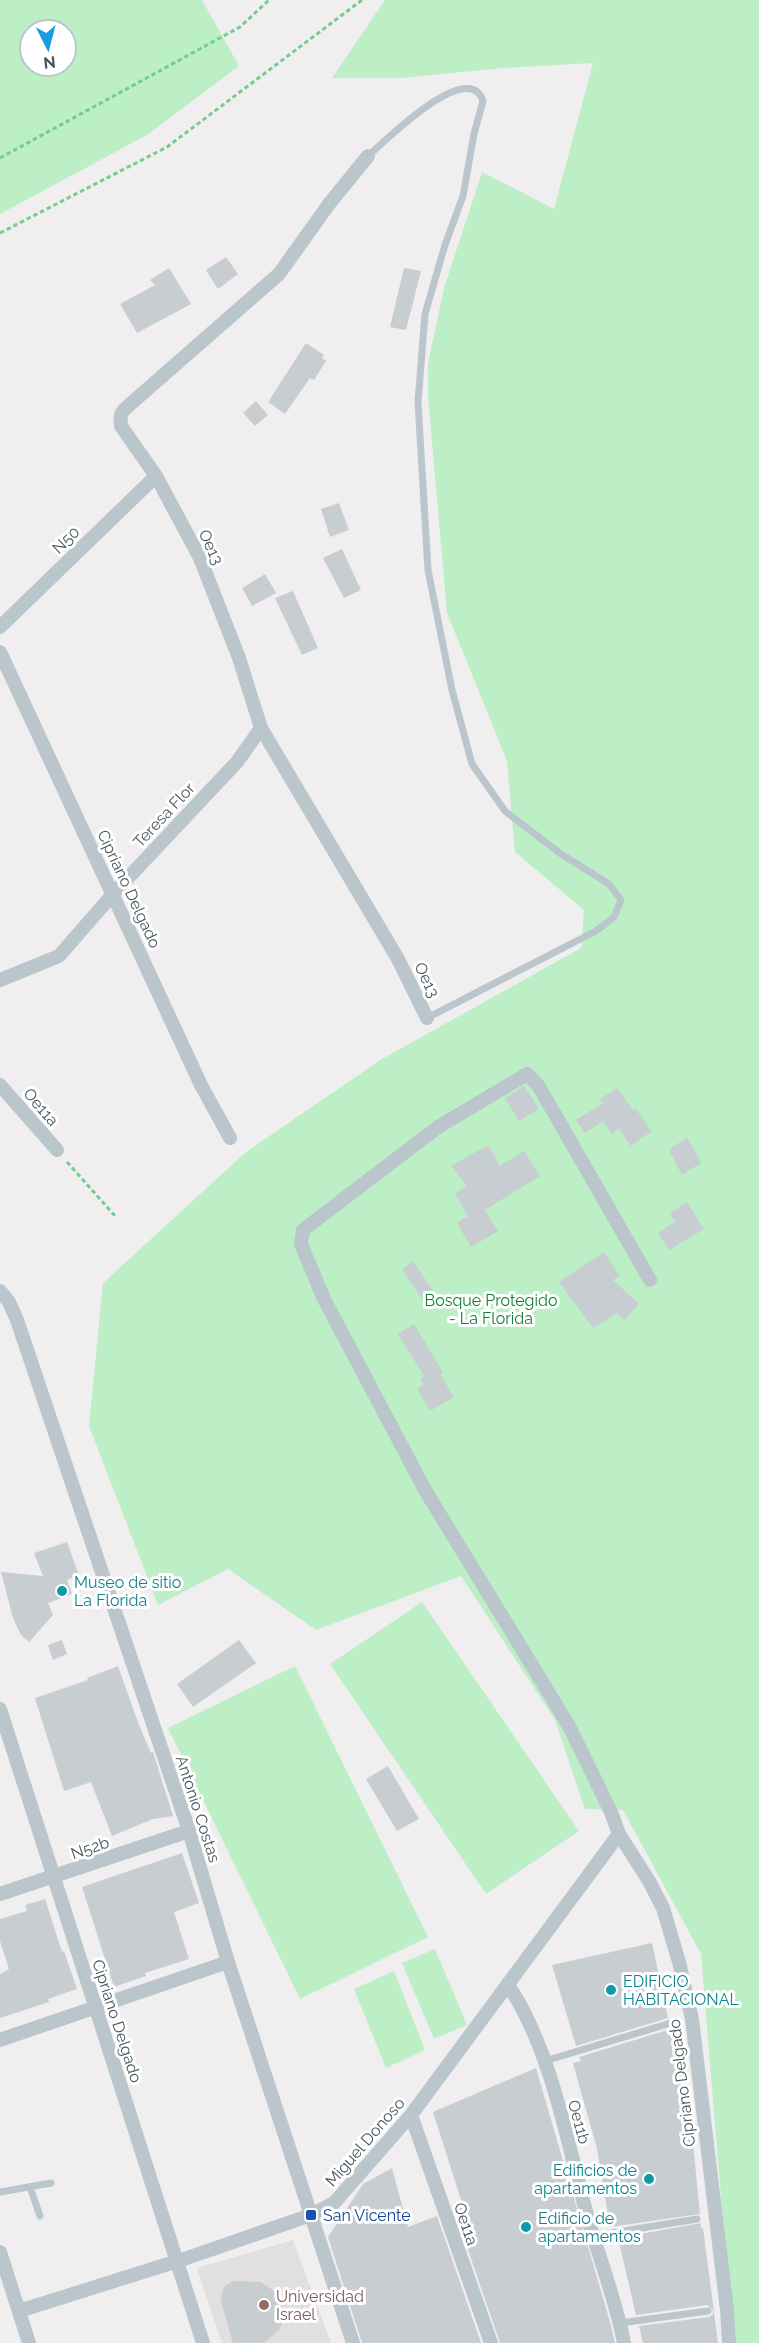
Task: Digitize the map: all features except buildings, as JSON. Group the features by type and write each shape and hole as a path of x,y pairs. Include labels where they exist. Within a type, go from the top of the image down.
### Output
{"street":[{"name":"Oe13","path":"368,156 328,204 279,274 120,415 121,426 156,476 200,558 239,658 261,728 398,959 427,1018"},
{"name":"N50","path":"0,627 156,476"},
{"name":"Cipriano Delgado","path":"0,652 201,1085 230,1138"},
{"name":"Teresa Flor","path":"0,980 59,956 113,894 237,762 261,728"},
{"name":"Cipriano Delgado","path":"650,1280 538,1085 527,1074 438,1127 303,1230 302,1244 324,1299 425,1490 569,1726 619,1834 650,1881 663,1908 679,1962 692,2019 729,2343"},
{"name":"Oe11a","path":"0,1085 57,1150"},
{"name":"Antonio Costas","path":"1,1293 17,1320 189,1831 228,1962 353,2343"},
{"name":"Cipriano Delgado","path":"0,1709 203,2343"},
{"name":"N52b","path":"0,1894 189,1831"},
{"name":"Miguel Donoso","path":"20,2311 311,2215 334,2203 411,2115 619,1834"},
{"path":"0,2040 228,1962"},
{"name":"Oe11b","path":"508,1985 523,2006 545,2061 624,2343"},
{"name":"Oe11a","path":"411,2115 491,2343"},
{"path":"0,2252 29,2343"}],"lane":[{"path":"368,156 428,104 464,88 476,90 482,97 463,196 445,245 426,314 418,402 428,570 452,690 472,765 505,811 561,854 609,884 621,900 614,917 596,931 427,1018"},
{"path":"545,2061 674,2022"},
{"path":"0,2192 51,2183"},
{"path":"30,2187 40,2216"},
{"path":"593,2236 697,2219"},
{"path":"620,2323 708,2310"}],"path":[{"path":"0,158 240,27 269,0"},
{"path":"0,233 167,147 363,0"},
{"path":"57,1150 116,1217"}],"shaded area":[{"name":"Universidad Israel","path":"293,2240 331,2343 222,2343 197,2268"}],"green space":[{"path":"0,0 202,0 239,66 147,135 0,214"},
{"name":"Bosque Protegido - La Florida","path":"385,0 759,0 759,2343 733,2343 701,1954 623,1810 585,1809 555,1720 461,1576 316,1630 228,1569 158,1605 89,1426 103,1283 246,1152 382,1059 581,948 584,910 515,852 507,761 447,613 428,396 428,363 444,288 482,172 554,209 593,63 503,68 402,78 332,78"},
{"path":"422,1602 579,1831 486,1894 330,1664"},
{"path":"295,1666 428,1937 300,1999 168,1728"},
{"path":"435,1949 467,2025 434,2039 402,1963"},
{"path":"394,1971 425,2050 386,2068 354,1989"}],"place":[{"name":"Museo de sitio La Florida","path":"62,1591"},
{"name":"EDIFICIO HABITACIONAL","path":"611,1990"},
{"name":"Edificios de apartamentos","path":"649,2179"},
{"name":"San Vicente","path":"311,2215"},
{"name":"Edificio de apartamentos","path":"526,2227"},
{"name":"Universidad Israel","path":"264,2305"}]}
